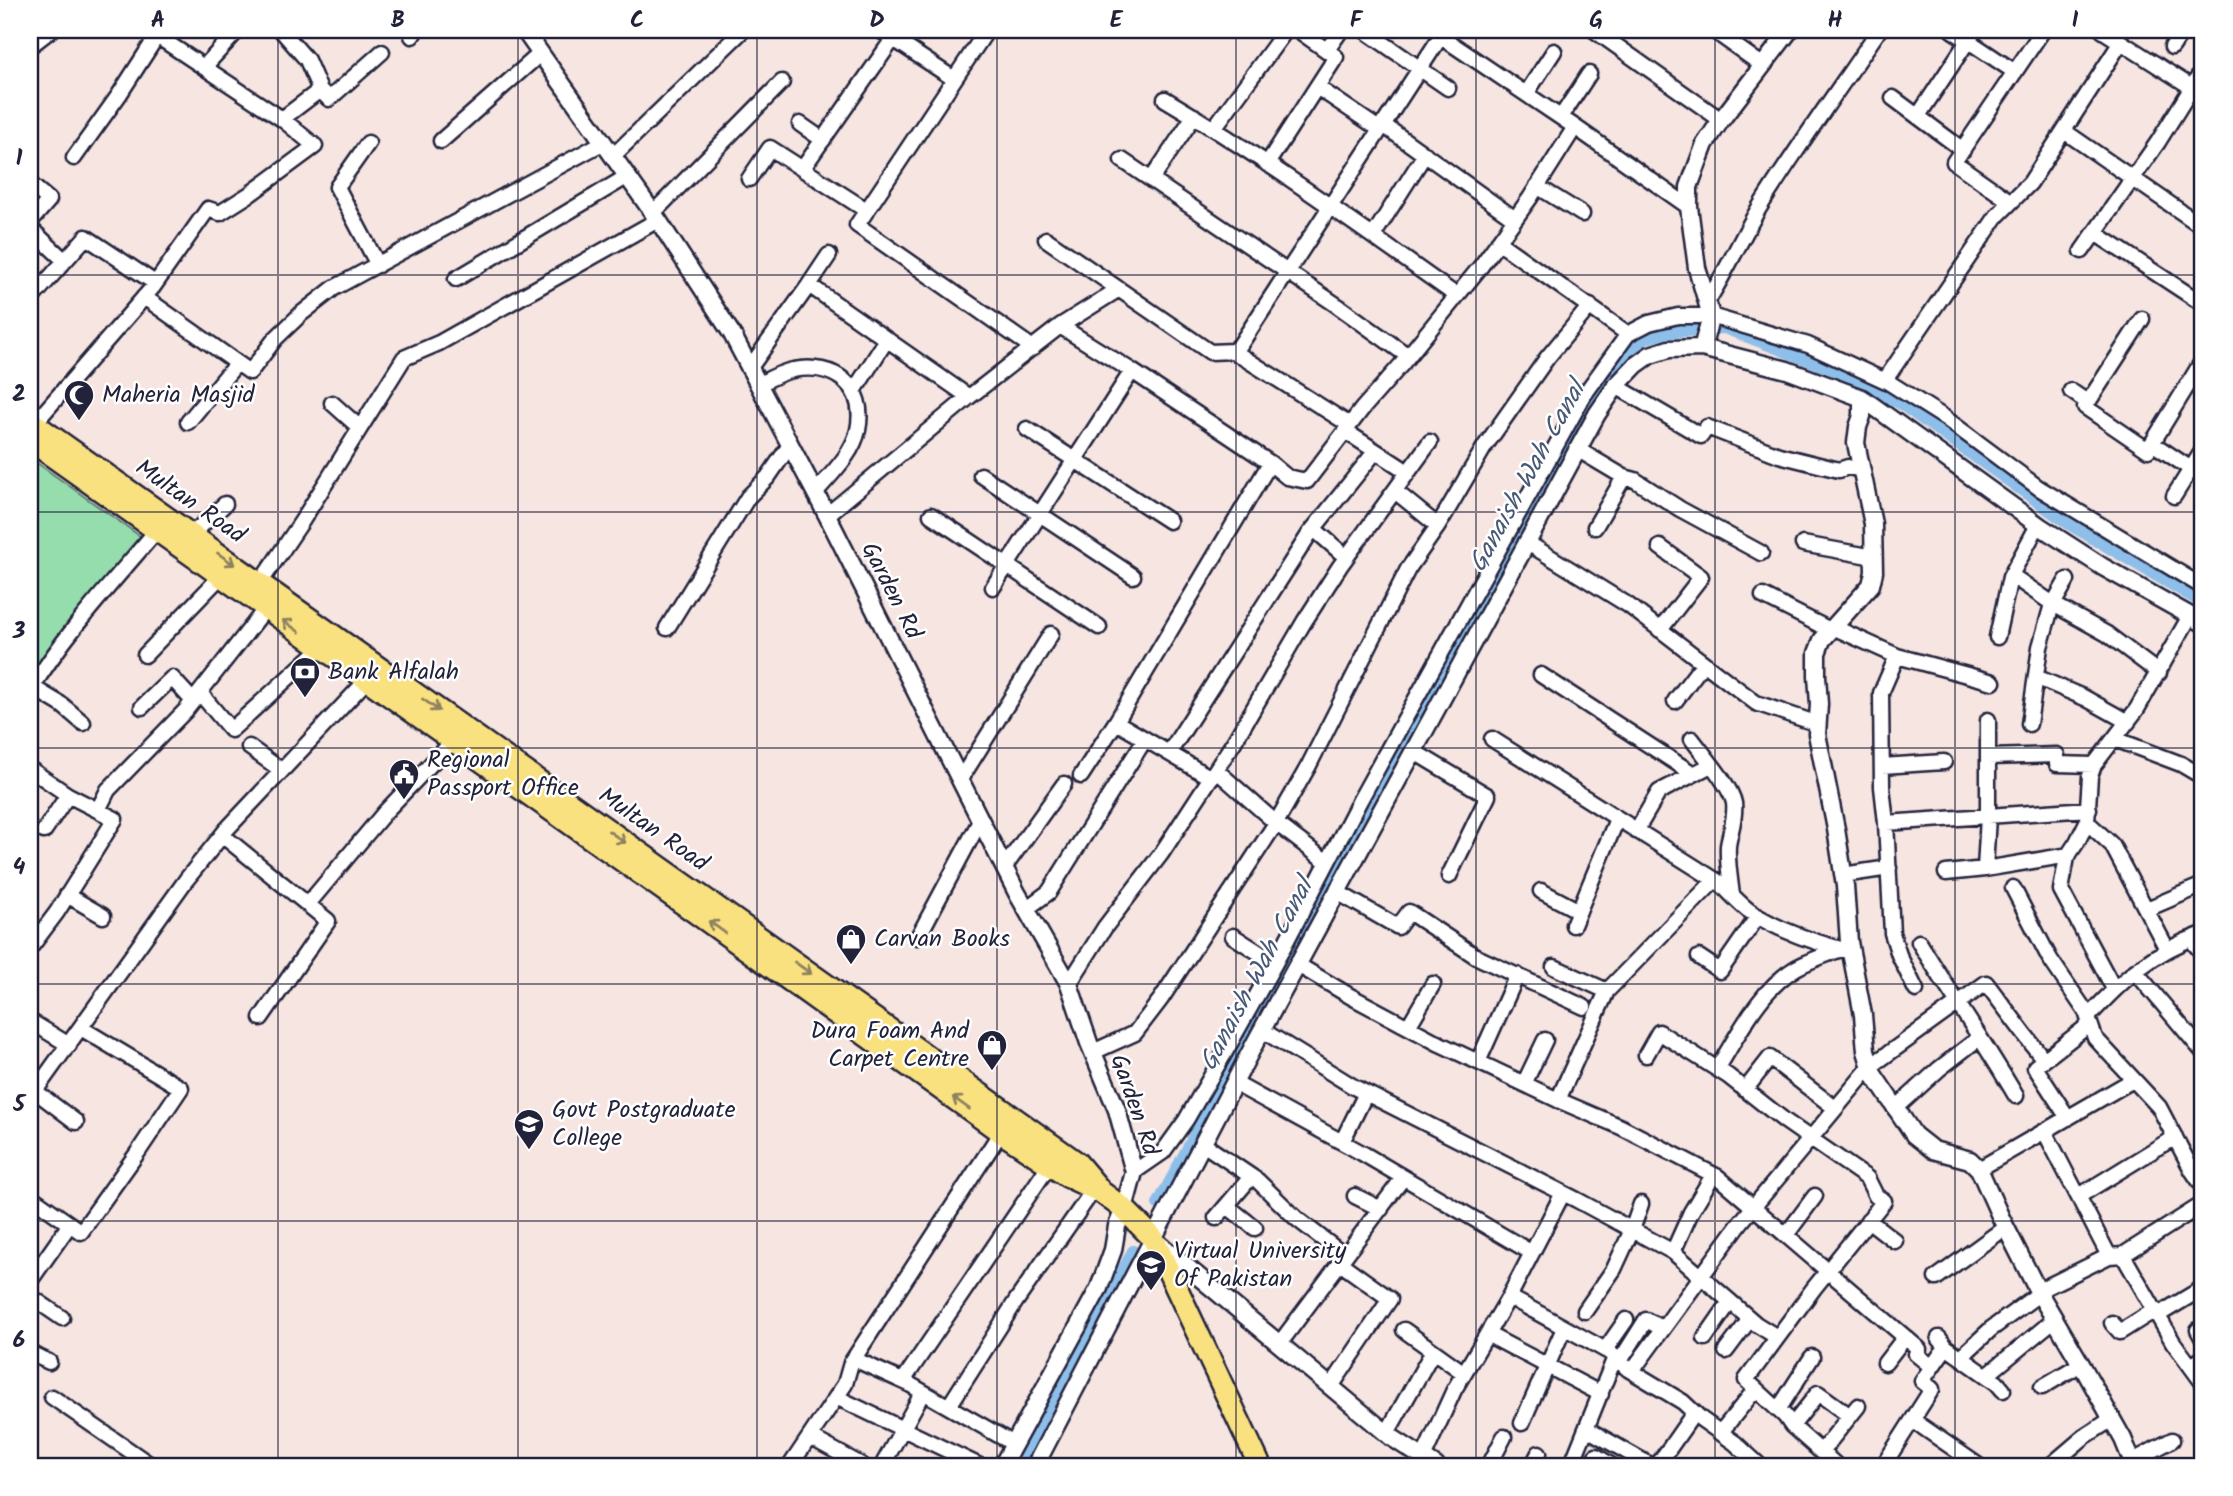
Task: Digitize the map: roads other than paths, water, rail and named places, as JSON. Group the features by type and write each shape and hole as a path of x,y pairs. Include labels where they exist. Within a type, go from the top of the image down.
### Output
{"main road":[{"name":"Multan Road","path":"31,429 157,530 321,648 1002,1132 1067,1176 1098,1191 1124,1209 1153,1238 1261,1466"},
{"name":"Multan Road","path":"31,429 260,583 1076,1162 1098,1191"}],"street":[{"path":"30,46 51,30"},
{"path":"204,67 237,30"},
{"path":"281,30 307,60 320,90 329,99 382,52"},
{"name":"Garden Rd","path":"524,30 609,148 732,334 827,515 1004,868 1069,984 1117,1110 1134,1172 1117,1226 1113,1250 1099,1288 1002,1466"},
{"path":"144,297 250,372 275,340 301,314 334,288 609,148 743,30"},
{"path":"880,30 954,79"},
{"path":"987,30 857,225 1033,348"},
{"path":"1214,128 1286,30"},
{"path":"1267,164 1336,57 1298,30"},
{"path":"1327,50 1341,30"},
{"path":"1364,30 1448,88"},
{"path":"1713,30 1762,65"},
{"path":"1709,313 1697,268 1689,187 1705,144 1790,30"},
{"path":"1702,348 1709,313 1734,253 1779,178 1879,30"},
{"path":"1952,30 1972,35 2015,72"},
{"path":"2011,202 1954,162 2043,30"},
{"path":"2102,30 2193,88"},
{"path":"2172,47 2181,30"},
{"path":"1601,32 1721,120"},
{"path":"1233,351 1240,345 1442,33 1689,207"},
{"path":"31,429 144,297 208,209 219,213 250,194 315,146 282,119 204,67 162,34 74,158"},
{"path":"1918,116 1972,35"},
{"path":"803,168 893,39"},
{"path":"1885,380 1997,216 2030,183 2121,42"},
{"path":"1526,94 1554,51"},
{"path":"441,141 541,52"},
{"path":"2082,251 2202,73"},
{"path":"1561,117 1589,74"},
{"path":"260,583 404,358 439,343 656,217 782,82"},
{"path":"1317,87 1424,155 1515,219"},
{"path":"282,119 320,90"},
{"path":"1893,98 1963,150"},
{"path":"1165,99 1214,128 1457,296"},
{"path":"1151,180 1194,117"},
{"path":"800,124 823,140"},
{"path":"1060,327 1132,371 1287,477 1307,481 1498,243 1575,127"},
{"path":"2064,131 2203,227"},
{"path":"368,143 337,187 378,265"},
{"path":"748,179 770,148 866,210"},
{"path":"1373,236 1424,155"},
{"path":"1122,160 1408,356"},
{"path":"456,279 628,176"},
{"path":"30,184 49,200 30,222"},
{"path":"1537,186 1582,215"},
{"path":"30,228 65,261"},
{"path":"2095,233 2203,304"},
{"path":"31,299 86,236 155,283"},
{"path":"1046,239 1210,352 1233,351 1348,428 1375,452 1408,472"},
{"path":"1498,243 1628,334"},
{"path":"749,369 829,256"},
{"path":"809,285 969,397"},
{"path":"827,515 969,397 1060,327 1119,289"},
{"path":"1093,1052 1135,1033 1161,999 1276,823 1308,767 1408,569 1438,526 1485,446 1546,358 1590,306"},
{"path":"1134,1172 1163,1152 1186,1120 1275,963 1327,862 1584,395 1628,334 1649,323 1678,316 1709,313 1808,345 1885,380 1945,418 2039,488 2203,587"},
{"path":"2142,319 2085,407 2148,450 2203,360"},
{"path":"854,391 887,340"},
{"path":"1035,1466 1262,1030 1577,449 1616,386 1650,355 1669,349 1702,348 1787,370 1862,398 2038,524 2104,567 2197,619 2128,722 2094,765 2090,776 2088,815 2068,855 2061,890 2114,989"},
{"path":"188,422 237,363"},
{"path":"758,385 791,370 818,368 830,371 854,391 859,408 858,432 848,453 815,493"},
{"path":"993,587 1132,371"},
{"path":"1616,386 1701,436 1707,427 1779,455 1839,470 1848,467 1862,470"},
{"path":"2071,391 2087,402"},
{"path":"1862,398 1856,443 1873,524 1874,572 1871,585 1822,640 1817,653 1817,734 1843,875 1846,950 1863,1015 1866,1051 1874,1074 1895,1110 1914,1135 1933,1150 1970,1160 1979,1169 2039,1292 2112,1419 2134,1464 2172,1440"},
{"path":"332,402 360,428"},
{"path":"1027,429 1168,521"},
{"path":"1069,984 1105,927 1161,854 1234,742 1304,622 1346,557 1430,442"},
{"path":"2152,443 2191,469"},
{"path":"667,628 748,497 768,477 790,445"},
{"path":"1577,449 1761,554"},
{"path":"2174,496 2203,450"},
{"path":"1169,753 1314,528 1375,452"},
{"path":"1081,776 1270,463"},
{"path":"981,475 1133,576"},
{"path":"1595,527 1624,477"},
{"path":"1395,491 1438,526"},
{"path":"191,535 225,504"},
{"path":"931,515 1099,627"},
{"path":"1997,637 2011,575 2038,524"},
{"path":"1314,528 1346,557"},
{"path":"83,723 62,705 31,689 35,669 71,632 157,530"},
{"path":"1526,542 1628,605 1756,703 1818,724"},
{"path":"1803,544 1874,557"},
{"path":"1660,547 1701,577 1660,630"},
{"path":"2011,575 2053,604 2107,634 2159,673"},
{"path":"145,655 221,576"},
{"path":"2029,724 2040,647 2053,604 2067,580"},
{"path":"1763,596 1897,656 1993,682"},
{"path":"98,810 108,790 196,697 266,608"},
{"path":"960,780 1051,634"},
{"path":"142,707 172,678 232,730 321,648"},
{"path":"1897,656 1881,693 1882,766 1892,933 1899,955 1914,985 1933,965"},
{"path":"1675,701 1703,664"},
{"path":"1541,675 1692,773"},
{"path":"2036,677 2085,698 2128,722"},
{"path":"76,1122 32,1095 186,880 222,835 367,680"},
{"path":"1985,869 1988,720"},
{"path":"1116,722 1169,753 1213,774 1327,862"},
{"path":"1026,909 1049,891 1145,739"},
{"path":"1492,739 1715,880 1758,916 1778,927 1846,950"},
{"path":"1692,739 1734,800 1728,844 1732,895"},
{"path":"2115,739 2168,758 2203,777"},
{"path":"308,904 386,812 453,741"},
{"path":"249,747 281,770"},
{"path":"1413,751 1488,796 1449,876"},
{"path":"1988,757 2057,755 2057,764 2094,765"},
{"path":"1882,766 1944,762"},
{"path":"1636,831 1659,792 1711,765"},
{"path":"30,769 68,794 115,819 67,895 32,942"},
{"path":"1004,868 1064,785"},
{"path":"44,831 68,794"},
{"path":"1886,823 1988,816 2088,815"},
{"path":"2088,815 2112,845 2167,949"},
{"path":"1573,925 1617,819"},
{"path":"918,937 981,821"},
{"path":"222,835 328,921 261,1018"},
{"path":"1946,873 2068,855"},
{"path":"1843,875 1889,868"},
{"path":"1558,1100 1607,991 1715,880"},
{"path":"2147,909 2203,885"},
{"path":"2013,888 2050,959 2089,1020 2095,1038 2159,1107 2203,1186"},
{"path":"1338,891 1398,927 1409,912 1477,957 1584,1007"},
{"path":"1541,891 1579,911"},
{"path":"67,895 103,916"},
{"path":"1699,957 1720,971 1758,916"},
{"path":"1233,936 1275,963"},
{"path":"2068,1118 2035,1067 2089,1020 2114,989 2167,949 2197,936 2203,954"},
{"path":"1919,942 2015,1096"},
{"path":"1717,1069 1756,1005 1770,990 1795,968 1846,950"},
{"path":"1297,965 1408,1027 1558,1100 1622,1126 1713,1175 1829,1270 1919,1349 1916,1354 1932,1367"},
{"path":"1554,967 1607,991"},
{"path":"2135,971 2203,1052"},
{"path":"1478,1062 1517,975"},
{"path":"1565,998 1572,975"},
{"path":"1632,1371 1741,1222 1871,1066 1986,983 2044,1060"},
{"path":"1408,1027 1433,984"},
{"path":"30,1021 69,1045"},
{"path":"30,1196 81,1232 181,1088 81,1028"},
{"path":"1262,1030 1366,1093 1673,1252 1730,1302 1777,1337"},
{"path":"1646,1055 1659,1032 1717,1069 1809,1139 1867,1178 1876,1196 1884,1201 1746,1380 1792,1426 1838,1466"},
{"path":"1895,1110 1939,1069 1979,1038"},
{"path":"1524,1084 1545,1040"},
{"path":"1745,1090 1770,1058 1835,1108"},
{"path":"1979,1169 2133,1080"},
{"path":"1234,1083 1342,1142 1532,1254"},
{"path":"1342,1142 1366,1093"},
{"path":"790,1466 845,1384 854,1359 1002,1132"},
{"path":"2045,1132 2078,1196 2116,1256 2157,1312 2173,1342 2197,1362 2203,1383"},
{"path":"2078,1196 2175,1138"},
{"path":"1203,1144 1251,1177 1390,1299 1332,1385"},
{"path":"903,1381 1050,1164"},
{"path":"1673,1252 1691,1212 1713,1175"},
{"path":"1216,1218 1251,1177"},
{"path":"1280,1343 1403,1178"},
{"path":"949,1406 1016,1301 1098,1191"},
{"path":"1153,1238 1387,1433 1429,1462 1464,1373 1509,1297 1563,1194"},
{"path":"1356,1196 1381,1209"},
{"path":"1786,1235 1815,1196"},
{"path":"1585,1311 1614,1269 1641,1203"},
{"path":"1962,1356 1991,1329 2039,1292 2116,1256 2203,1203"},
{"path":"1227,1206 1255,1228"},
{"path":"1868,1220 1895,1241"},
{"path":"30,1281 70,1224"},
{"path":"1936,1278 2006,1227"},
{"path":"2112,1323 2120,1332 2203,1288"},
{"path":"30,1296 62,1318"},
{"path":"1509,1297 1613,1356 1632,1371 1683,1402 1760,1466"},
{"path":"1704,1338 1730,1302"},
{"path":"1726,1351 1751,1319"},
{"path":"1987,1375 2055,1319"},
{"path":"1571,1466 1601,1394 1626,1320"},
{"path":"1613,1356 1646,1320 1662,1328"},
{"path":"1522,1423 1564,1328"},
{"path":"1404,1330 1464,1373"},
{"path":"1487,1334 1601,1394"},
{"path":"1885,1363 1905,1337"},
{"path":"1883,1466 1932,1390 1922,1381 1932,1367 1943,1342 2003,1390"},
{"path":"1387,1433 1433,1351"},
{"path":"30,1353 50,1362"},
{"path":"1778,1410 1812,1357"},
{"path":"854,1359 903,1381 1014,1444"},
{"path":"2042,1387 2081,1364"},
{"path":"1720,1433 1755,1390"},
{"path":"882,1466 923,1392"},
{"path":"1792,1426 1818,1393 1854,1411 1821,1452"},
{"path":"52,1396 152,1466"},
{"path":"836,1397 979,1466"},
{"path":"1657,1466 1694,1413"},
{"path":"2050,1466 2084,1437 2112,1419"},
{"path":"1913,1421 1979,1466"},
{"path":"1587,1429 1652,1466"},
{"path":"810,1437 863,1466"},
{"path":"1489,1466 1504,1437"},
{"path":"1596,1456 1612,1466"}],"waterway":[{"name":"Ganaish Wah Canal","path":"1158,1204 1281,972 1578,429 1617,362 1645,338 1672,332 1724,328 1834,370 1901,404 2069,524 2203,603"},
{"name":"Ganaish Wah Canal","path":"1017,1466 1074,1367 1133,1251"}],"place":[{"name":"Maheria Masjid","path":"79,422"},
{"name":"Bank Alfalah","path":"305,699"},
{"name":"Regional Passport Office","path":"404,801"},
{"name":"Carvan Books","path":"851,966"},
{"name":"Dura Foam And Carpet Centre","path":"992,1072"},
{"name":"Govt Postgraduate College","path":"529,1151"},
{"name":"Virtual University Of Pakistan","path":"1151,1292"}]}
